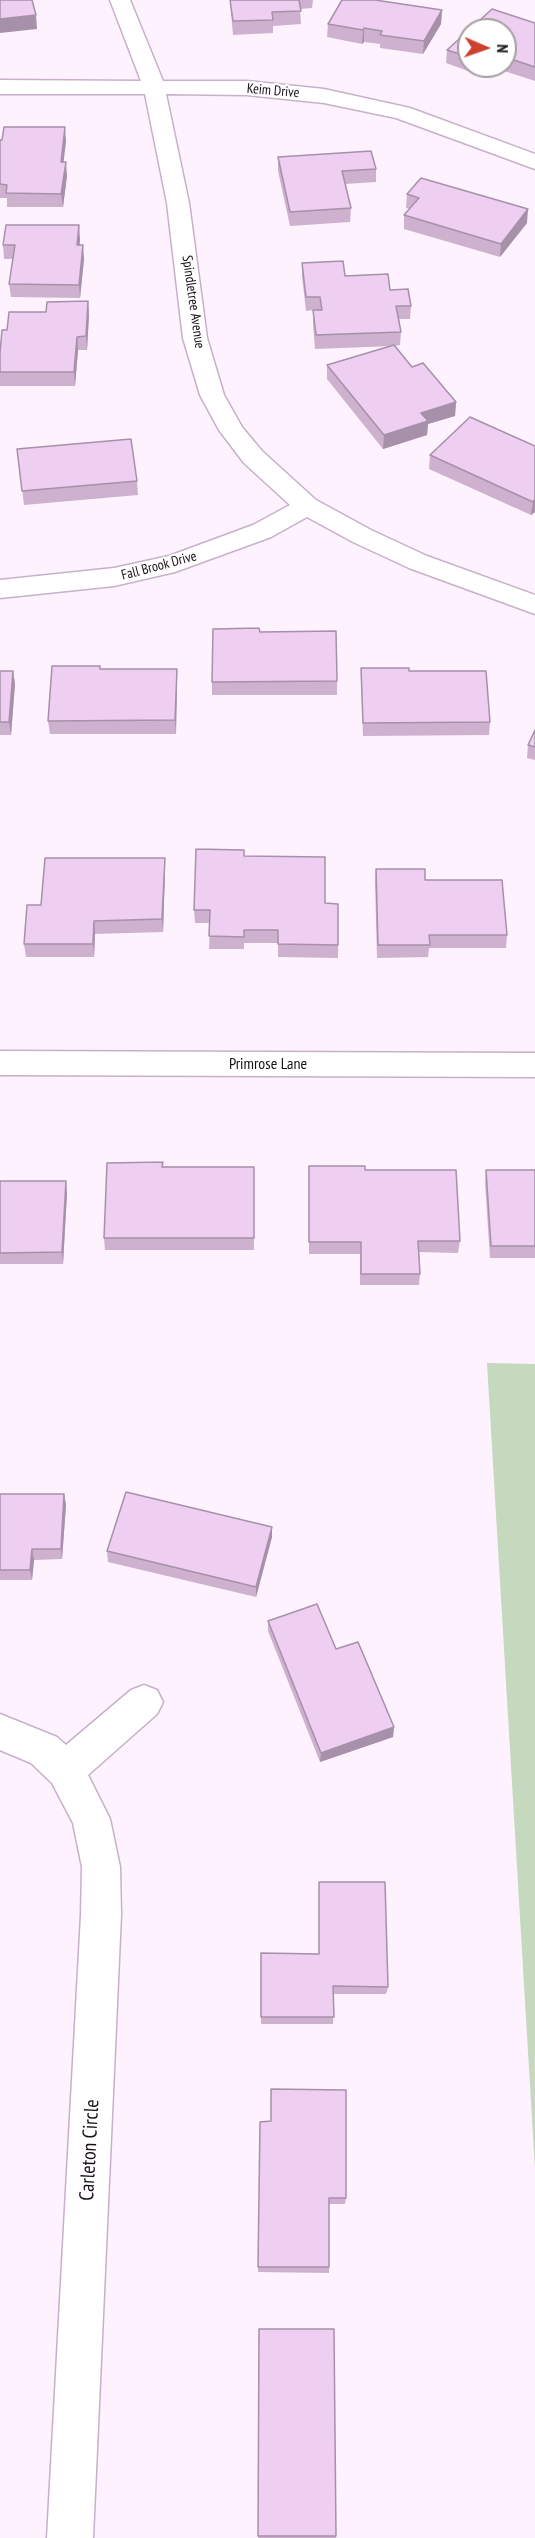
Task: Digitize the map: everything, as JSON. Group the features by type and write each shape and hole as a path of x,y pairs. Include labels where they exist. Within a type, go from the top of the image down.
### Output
{"street":[{"name":"Spindletree Avenue","path":"120,0 154,87 178,203 195,338 212,395 231,430 254,457 307,506 362,536 418,562 535,605"},
{"name":"Keim Drive","path":"0,87 247,88 324,96 402,113 535,162"},
{"name":"Fall Brook Drive","path":"0,589 114,577 174,563 265,530 307,506"},
{"name":"Primrose Lane","path":"0,1063 535,1065"},
{"path":"65,1770 144,1702"},
{"name":"Carleton Circle","path":"0,1732 44,1750 65,1770 90,1819 101,1867 101,1915 70,2538"}],"green space":[{"path":"487,1363 535,1364 535,2169 489,1397"}],"building":[{"path":"0,0 32,0 36,15 0,19"},
{"path":"230,0 299,0 301,11 272,12 273,20 233,21"},
{"path":"342,0 375,0 442,10 424,41 380,35 382,31 328,24"},
{"path":"492,9 535,23 535,67 517,61 517,18 482,18"},
{"path":"457,41 457,53 447,50"},
{"path":"4,127 65,127 61,162 66,162 61,194 6,193 7,185 0,184 0,140 2,140"},
{"path":"371,151 376,169 342,171 351,208 290,212 278,157"},
{"path":"421,178 528,209 501,244 404,215 419,198 407,194"},
{"path":"6,225 79,225 77,245 83,245 79,285 9,284 15,245 3,245"},
{"path":"343,261 345,276 388,274 390,290 408,289 411,306 396,306 401,332 316,335 313,310 322,310 320,297 306,297 302,263"},
{"path":"88,301 86,336 77,337 74,372 0,372 2,330 7,330 9,312 46,312 47,302"},
{"path":"394,345 412,367 423,363 456,402 421,413 428,421 384,435 327,365"},
{"path":"470,417 535,446 535,499 533,502 430,455"},
{"path":"131,439 137,481 22,491 17,449"},
{"path":"259,628 260,632 336,631 337,681 212,682 213,629"},
{"path":"52,666 100,666 100,669 177,669 175,720 48,721"},
{"path":"361,668 409,668 409,671 486,671 490,722 363,723"},
{"path":"0,671 13,671 9,722 0,722"},
{"path":"535,730 535,747 528,745"},
{"path":"196,849 244,850 244,856 325,857 325,903 338,904 338,945 278,944 278,930 244,930 244,937 209,936 210,910 194,910"},
{"path":"45,858 165,858 162,919 94,921 93,944 24,944 27,905 41,905"},
{"path":"376,869 425,869 425,880 502,880 507,935 429,935 430,945 378,945"},
{"path":"163,1162 162,1167 254,1167 254,1238 104,1238 107,1163"},
{"path":"309,1166 365,1166 365,1170 456,1170 460,1241 418,1241 420,1274 361,1274 361,1242 309,1242"},
{"path":"486,1170 535,1170 535,1246 491,1246"},
{"path":"0,1181 66,1181 62,1252 0,1253"},
{"path":"126,1492 272,1527 256,1587 107,1551"},
{"path":"0,1494 64,1494 61,1549 32,1549 30,1570 0,1570"},
{"path":"317,1604 336,1649 358,1642 394,1727 321,1753 268,1621"},
{"path":"319,1882 385,1882 388,1987 333,1986 334,2017 261,2017 261,1953 319,1954"},
{"path":"271,2089 346,2090 346,2198 329,2198 329,2267 258,2267 260,2122 271,2121"},
{"path":"259,2329 334,2329 336,2536 258,2536"}]}
